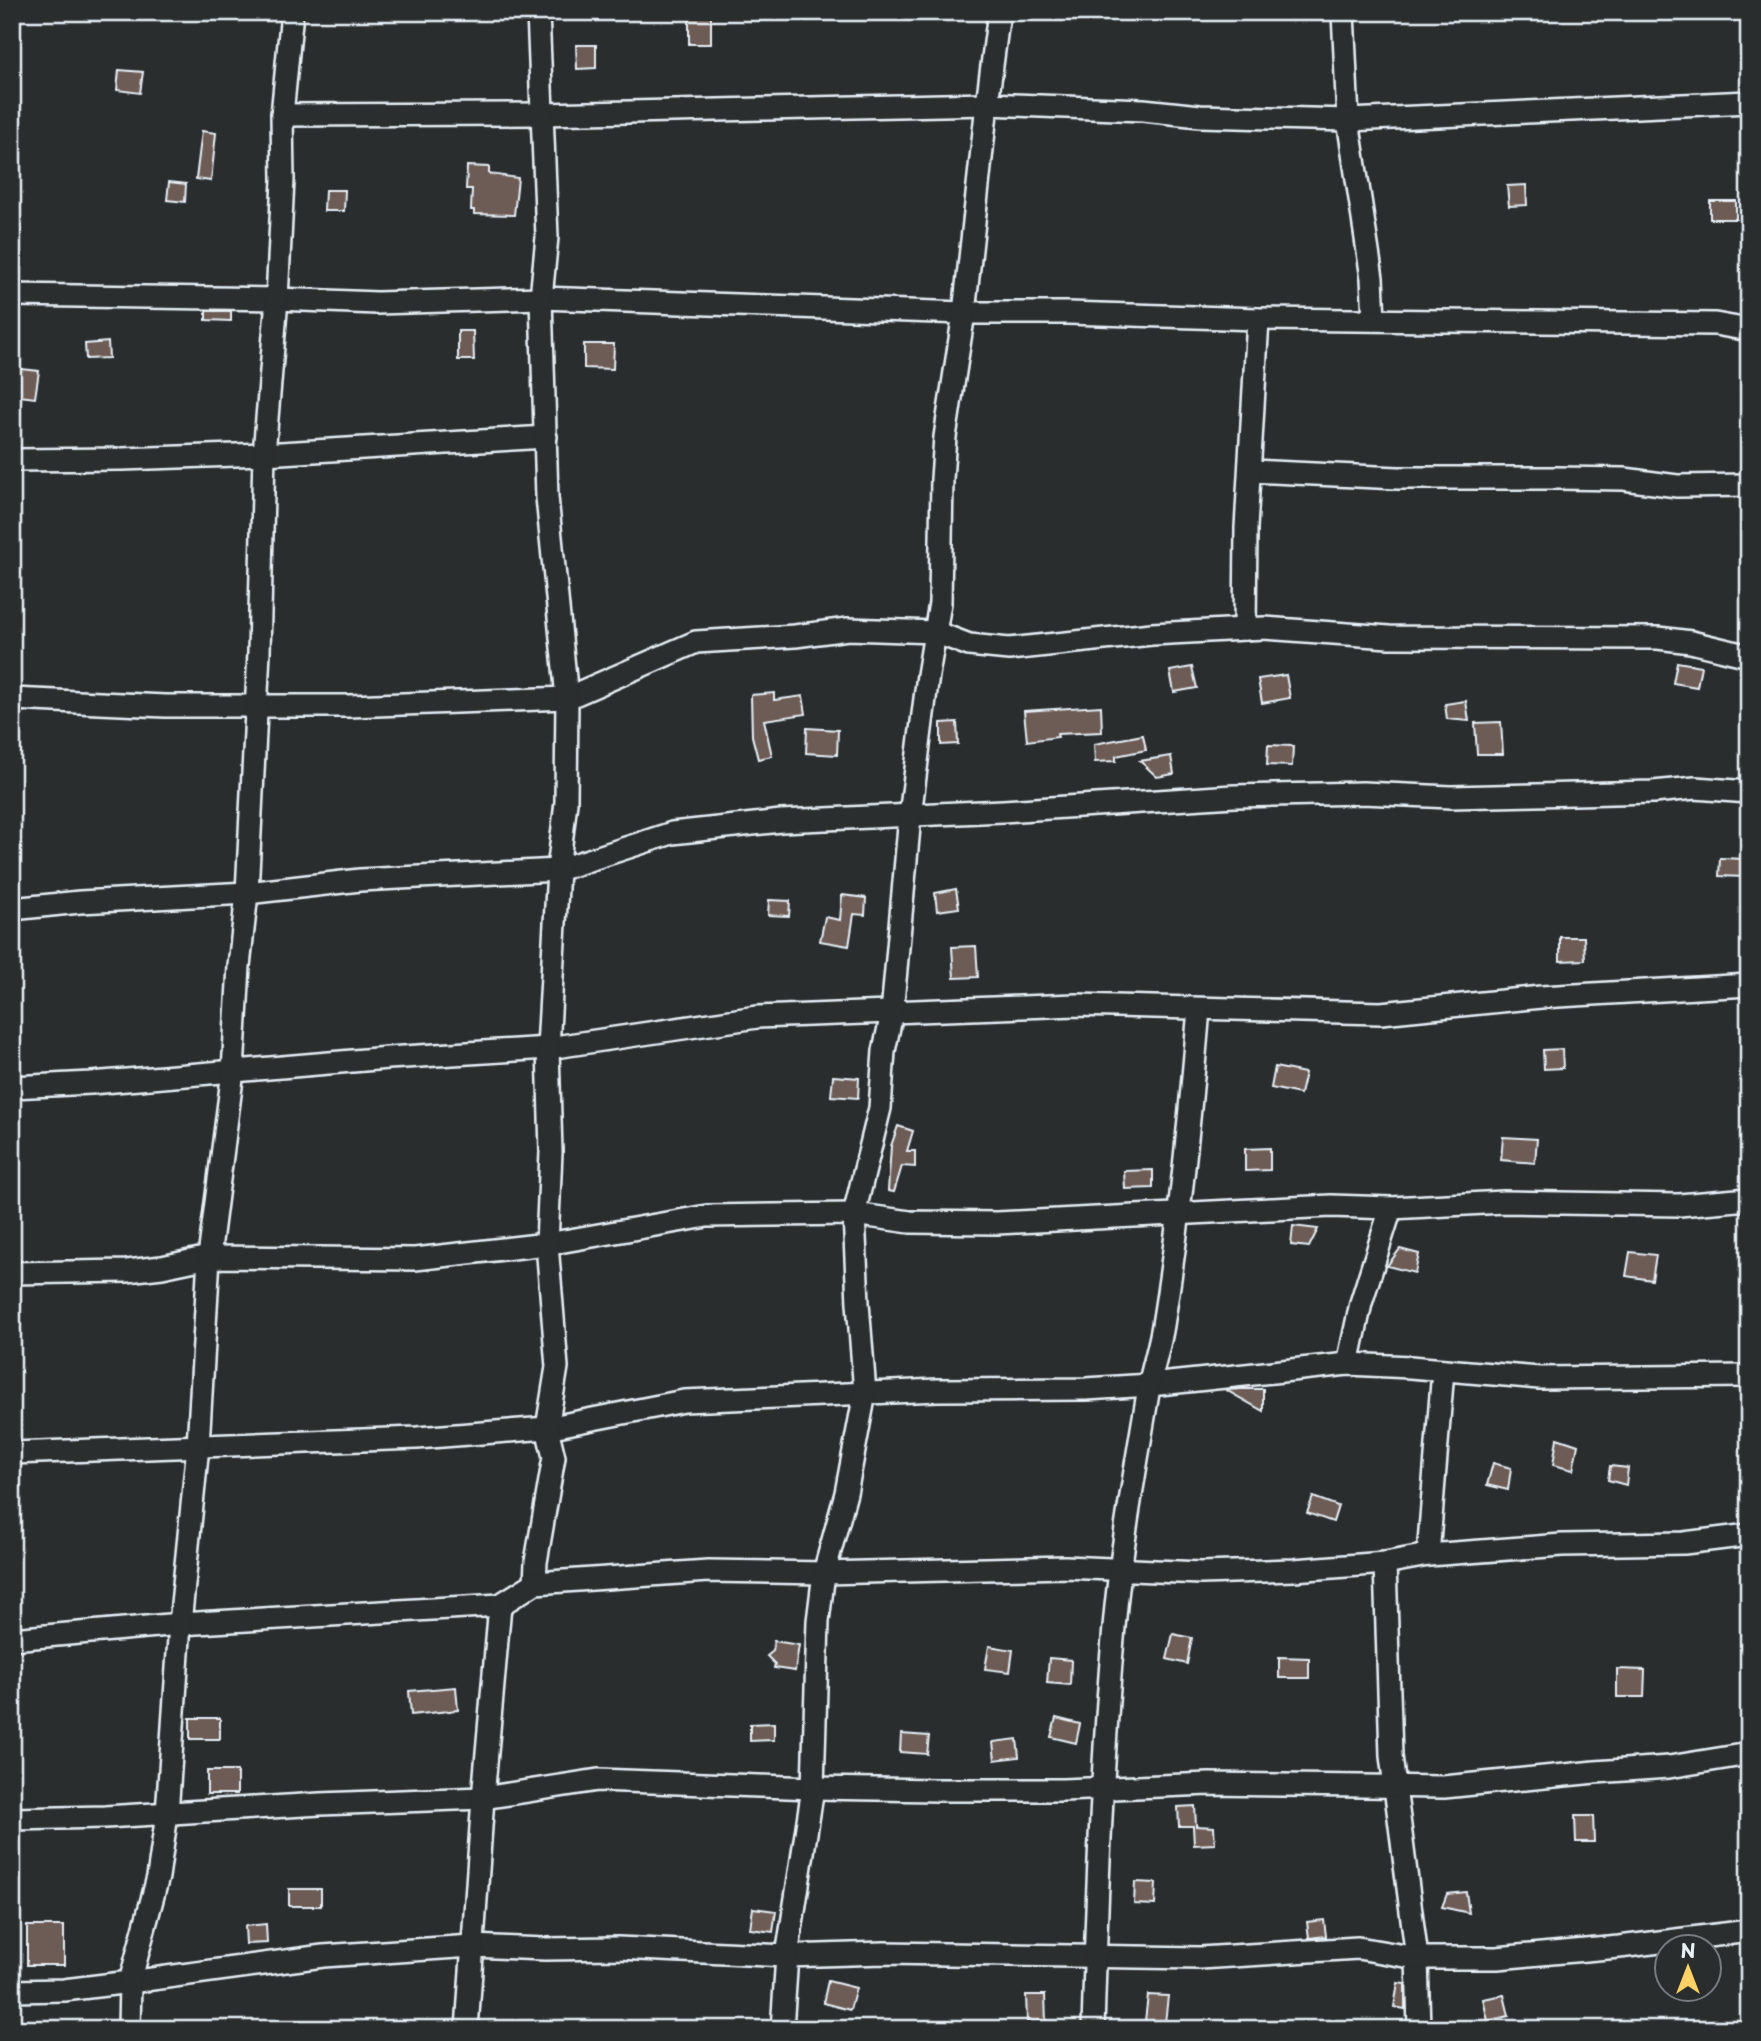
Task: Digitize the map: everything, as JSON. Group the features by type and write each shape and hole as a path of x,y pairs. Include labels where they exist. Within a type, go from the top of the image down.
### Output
{"street":[{"path":"129,2029 130,1982 158,1877 167,1814 180,1624 198,1446 209,1257 233,1071 239,967 247,893 264,454 277,299 283,180 282,115 292,12"},
{"path":"535,1583 536,1562 554,1457 547,1428 557,1367 547,1244 551,1152 548,1048 558,870 565,802 567,698 547,497 541,298 547,237 538,12"},
{"path":"782,2029 787,1956 813,1788 818,1621 824,1573 846,1493 866,1393 854,1214 880,1108 884,1051 892,1013 910,816 940,603 945,437 964,313 999,12"},
{"path":"1343,12 1348,120 1372,278 1374,320"},
{"path":"282,115 542,114 987,104 1143,110 1200,116 1348,120 1749,102"},
{"path":"12,295 377,303 541,298 964,313 1715,324 1749,330"},
{"path":"1245,629 1246,528 1258,319"},
{"path":"12,460 264,454 547,437"},
{"path":"1251,471 1398,478 1624,479 1676,486 1749,485"},
{"path":"12,698 165,705 349,706 567,698 696,642 795,636 848,629 935,632 969,645 1009,649 1152,634 1265,628 1389,637 1672,639 1749,656"},
{"path":"12,909 80,902 247,893 360,880 558,870 672,833 781,821 910,816 1234,796 1363,793 1451,797 1695,788 1749,792"},
{"path":"12,1087 548,1048 757,1017 1076,1005 1381,1013 1541,997 1749,985"},
{"path":"1093,2029 1114,1626 1150,1385 1163,1328 1184,1177 1199,1009"},
{"path":"12,1273 127,1271 209,1257 415,1259 547,1244 707,1216 854,1214 910,1222 984,1223 1331,1206 1391,1208 1504,1202 1679,1205 1749,1199"},
{"path":"1348,1364 1361,1303 1391,1208"},
{"path":"12,1453 417,1438 547,1428 684,1401 866,1393 1086,1390 1348,1364 1539,1378 1749,1376"},
{"path":"1428,1555 1443,1370"},
{"path":"12,1639 180,1624 500,1605 535,1583 708,1572 824,1573 1065,1567 1201,1573 1294,1570 1385,1563 1428,1555 1562,1545 1684,1542 1749,1535"},
{"path":"1385,1563 1391,1756 1417,1958 1419,2029"},
{"path":"467,2029 500,1605"},
{"path":"12,1819 483,1798 598,1780 813,1788 1063,1790 1209,1784 1444,1787 1669,1767 1749,1754"},
{"path":"12,1991 64,1990 323,1956 472,1946 618,1948 787,1956 884,1953 1200,1958 1358,1948 1417,1958 1497,1958 1749,1931"}],"building":[{"path":"689,12 711,12 711,44 689,44"},
{"path":"576,45 596,45 596,68 577,69"},
{"path":"119,70 143,72 140,93 117,90"},
{"path":"202,131 216,133 211,181 196,179"},
{"path":"467,166 489,167 489,174 518,178 514,215 474,214 474,210 471,210 472,189 466,189"},
{"path":"169,182 186,184 185,202 167,200"},
{"path":"1526,185 1527,205 1509,206 1507,186"},
{"path":"325,190 345,190 344,211 324,211"},
{"path":"1710,201 1736,201 1736,219 1710,219"},
{"path":"206,311 231,311 231,321 206,320"},
{"path":"458,331 473,331 474,360 458,360"},
{"path":"108,342 109,358 86,359 85,344"},
{"path":"584,344 614,344 613,369 584,368"},
{"path":"12,368 39,371 35,398 12,395"},
{"path":"1677,662 1701,666 1697,687 1673,683"},
{"path":"1192,667 1197,688 1174,692 1170,671"},
{"path":"1286,675 1290,698 1262,703 1258,679"},
{"path":"774,693 774,700 803,696 806,714 764,720 772,756 758,759 752,736 751,695"},
{"path":"1466,701 1469,721 1447,719 1445,704"},
{"path":"1101,706 1102,732 1057,734 1058,737 1027,741 1024,711"},
{"path":"957,722 958,744 941,745 941,723"},
{"path":"1501,722 1503,754 1477,754 1475,723"},
{"path":"807,728 838,730 837,755 806,753"},
{"path":"1143,735 1146,750 1116,756 1116,761 1095,762 1094,744"},
{"path":"1268,745 1293,746 1292,766 1267,765"},
{"path":"1171,756 1174,774 1157,777 1140,761"},
{"path":"1720,858 1746,859 1745,877 1719,876"},
{"path":"956,889 959,908 937,911 935,893"},
{"path":"842,895 866,898 865,915 854,914 849,946 820,941 825,917 840,920"},
{"path":"769,900 790,901 789,916 768,915"},
{"path":"1560,937 1584,937 1585,960 1560,961"},
{"path":"976,946 978,977 954,978 952,947"},
{"path":"1562,1049 1563,1068 1544,1069 1543,1050"},
{"path":"1275,1067 1305,1073 1300,1094 1271,1088"},
{"path":"833,1076 859,1078 858,1098 831,1096"},
{"path":"898,1126 913,1131 907,1151 915,1151 915,1167 902,1166 894,1192 888,1191 891,1146"},
{"path":"1503,1137 1537,1139 1535,1163 1501,1160"},
{"path":"1270,1148 1270,1170 1245,1171 1245,1149"},
{"path":"1153,1170 1153,1188 1125,1189 1124,1171"},
{"path":"1293,1226 1318,1229 1309,1247 1291,1245"},
{"path":"1400,1249 1419,1254 1415,1273 1387,1266"},
{"path":"1630,1252 1656,1255 1652,1280 1626,1276"},
{"path":"1263,1389 1263,1411 1226,1390"},
{"path":"1557,1438 1578,1445 1573,1470 1553,1465"},
{"path":"1493,1463 1511,1468 1508,1490 1487,1485"},
{"path":"1610,1466 1628,1468 1626,1485 1608,1480"},
{"path":"1313,1497 1338,1506 1333,1522 1307,1513"},
{"path":"1173,1634 1192,1638 1187,1664 1167,1659"},
{"path":"774,1641 799,1645 795,1671 774,1668 775,1664 767,1656 773,1651"},
{"path":"989,1646 1013,1650 1010,1672 985,1669"},
{"path":"1279,1657 1309,1658 1309,1678 1279,1678"},
{"path":"1049,1658 1071,1660 1070,1685 1047,1683"},
{"path":"1617,1669 1645,1670 1644,1697 1617,1697"},
{"path":"456,1687 458,1710 411,1715 409,1691"},
{"path":"190,1718 220,1718 220,1739 190,1739"},
{"path":"1056,1718 1080,1724 1076,1743 1051,1737"},
{"path":"774,1723 774,1740 750,1741 750,1724"},
{"path":"901,1734 929,1736 927,1754 900,1752"},
{"path":"1017,1739 1019,1757 995,1760 993,1742"},
{"path":"207,1771 237,1771 237,1794 207,1794"},
{"path":"1195,1806 1196,1826 1214,1827 1215,1844 1194,1845 1193,1826 1179,1826 1178,1807"},
{"path":"1575,1816 1593,1816 1594,1842 1576,1842"},
{"path":"1135,1882 1156,1883 1155,1905 1134,1904"},
{"path":"289,1889 321,1889 321,1906 289,1906"},
{"path":"1466,1892 1469,1913 1442,1907 1447,1894"},
{"path":"753,1908 776,1911 773,1932 750,1929"},
{"path":"1324,1920 1326,1936 1309,1938 1307,1922"},
{"path":"266,1924 267,1943 246,1944 245,1926"},
{"path":"27,1926 64,1926 64,1965 27,1965"},
{"path":"828,1981 856,1988 850,2010 823,2003"},
{"path":"1398,1983 1405,1984 1405,2009 1394,2007"},
{"path":"1026,1995 1045,1995 1046,2021 1027,2022"},
{"path":"1148,1995 1168,1996 1165,2023 1145,2021"},
{"path":"1504,1995 1509,2016 1488,2021 1483,1999"}]}
